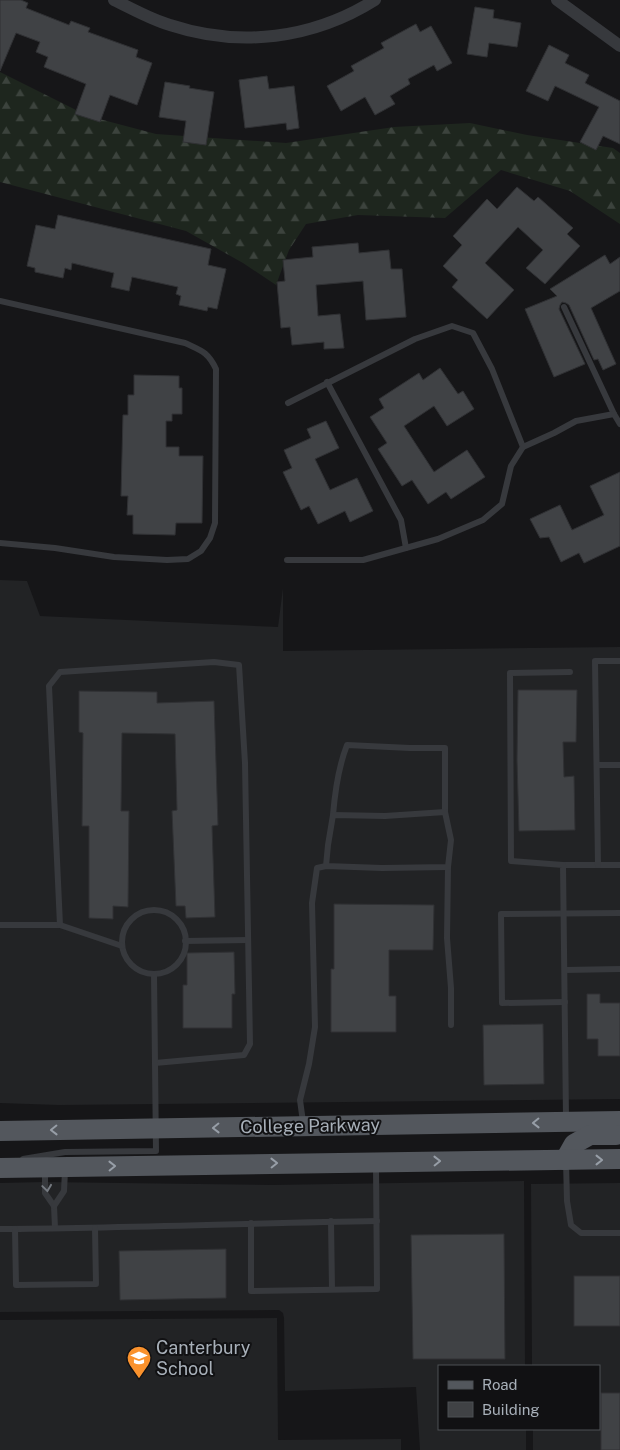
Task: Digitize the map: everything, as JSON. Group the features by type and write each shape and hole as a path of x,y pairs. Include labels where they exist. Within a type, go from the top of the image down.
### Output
{"main road":[{"name":"College Parkway","path":"0,1131 620,1122"},
{"path":"566,1160 574,1144 590,1135 620,1135"},
{"name":"College Parkway","path":"0,1168 620,1159"}],"street":[{"path":"115,0 151,18 187,30 244,38 284,35 309,30 342,18 375,0"},
{"path":"557,0 620,46"}],"lane":[{"path":"0,301 186,343 201,350 210,358 216,369 216,523 210,538 201,551 188,559 167,560 114,557 55,548 0,543"},
{"path":"564,307 620,424"},
{"path":"288,403 415,339 452,326 473,333 492,369 523,447"},
{"path":"328,382 401,520 406,548"},
{"path":"287,560 363,560 438,538 483,520 502,504 511,466 523,447 576,421 614,414"},
{"path":"598,865 596,662 620,661"},
{"path":"60,925 49,686 60,672 214,662 239,665 245,763 250,1044 244,1055 155,1063"},
{"path":"570,672 510,673 511,861 563,865 620,865"},
{"path":"326,866 335,789 347,745 445,748 445,812 451,840 448,867 447,938 451,1025"},
{"path":"597,765 620,765"},
{"path":"333,815 385,816 445,812"},
{"path":"563,865 566,1122"},
{"path":"304,1126 300,1100 309,1064 314,1027 312,903 317,868 326,866 382,868 448,867"},
{"path":"151,911 161,911 170,915 178,922 186,940 182,955 173,967 164,972 154,974 136,969 124,955 122,946 122,936 132,919 141,913 151,911"},
{"path":"565,1002 502,1003 501,914 620,913"},
{"path":"0,925 60,925 122,946"},
{"path":"186,940 248,940"},
{"path":"564,970 620,970"},
{"path":"0,1163 65,1152 156,1151 154,974"},
{"path":"566,1160 567,1201 571,1225 581,1234 620,1232"},
{"path":"251,1223 251,1290 377,1289 376,1162"},
{"path":"55,1168 45,1193 54,1206 55,1228"},
{"path":"54,1206 64,1191 55,1168"},
{"path":"331,1221 332,1290"},
{"path":"0,1229 377,1221"},
{"path":"15,1229 16,1285 96,1284 96,1228"}],"shaded area":[{"path":"0,580 27,581 40,616 278,627 283,588 283,651 620,647 620,1099 59,1105 0,1103"},
{"path":"524,1181 525,1365 438,1365 438,1430 526,1430 526,1450 420,1450 416,1387 285,1391 284,1318 283,1313 279,1310 0,1312 0,1183 272,1185"},
{"path":"620,1183 620,1450 533,1450 533,1430 600,1430 600,1365 532,1365 531,1184"},
{"name":"Canterbury School","path":"277,1318 278,1440 401,1439 401,1450 0,1450 0,1320"}],"green space":[{"path":"0,72 88,116 156,134 286,143 394,127 470,123 527,135 613,148 620,153 620,224 570,191 501,170 445,218 358,215 306,224 289,250 276,285 243,263 186,231 0,182"}],"building":[{"path":"0,0 21,0 28,3 26,8 69,25 71,21 90,28 88,32 138,50 136,57 152,63 137,105 110,95 100,122 75,114 86,84 44,67 48,57 36,52 40,42 16,33 0,71"},
{"path":"475,7 494,10 493,18 521,23 517,47 489,43 487,57 467,54"},
{"path":"416,24 420,32 431,26 452,63 437,71 434,65 408,79 410,84 390,96 395,104 375,115 365,97 341,111 327,86 354,71 351,66 384,48 381,43"},
{"path":"549,45 569,55 565,63 589,75 585,83 620,101 620,144 603,136 596,150 580,142 599,107 555,86 548,101 526,91"},
{"path":"267,76 269,89 294,86 299,128 287,130 286,123 245,128 239,80"},
{"path":"165,82 214,92 206,145 183,142 186,121 159,117"},
{"path":"517,187 534,201 538,197 573,228 567,234 580,246 545,284 526,268 543,250 518,227 485,263 514,290 487,319 452,287 458,280 443,266 462,245 453,236 487,199 497,209"},
{"path":"58,215 211,249 208,265 226,269 217,309 208,307 207,311 179,305 181,296 176,294 178,287 132,277 129,291 111,287 114,273 72,263 71,270 65,268 63,278 35,272 35,268 27,266 36,225 55,229"},
{"path":"358,243 359,253 389,250 391,269 402,269 406,317 366,320 363,281 316,285 318,316 340,314 344,348 324,349 324,342 292,345 290,327 281,328 277,282 285,281 283,260 313,257 312,247"},
{"path":"605,255 610,264 620,257 620,291 591,308 616,364 603,370 598,359 594,360 569,305 562,302 559,309 585,364 554,377 525,309 557,296 550,289"},
{"path":"440,368 458,394 463,391 474,409 447,426 434,406 404,426 434,472 467,450 485,477 451,499 446,492 428,504 412,480 402,486 378,449 387,443 370,417 384,408 379,399 419,373 423,380"},
{"path":"134,375 179,376 179,388 182,388 182,414 172,414 172,421 166,421 166,447 179,447 179,456 203,456 202,523 176,523 175,535 133,534 133,515 127,515 128,496 121,496 123,415 128,415 128,395 134,395"},
{"path":"326,421 339,448 315,459 330,490 357,478 373,511 350,522 345,511 318,524 309,506 301,510 283,472 292,468 284,450 311,438 307,429"},
{"path":"620,472 620,546 584,563 579,553 561,562 549,537 540,538 530,519 560,505 572,530 604,515 590,486"},
{"path":"518,690 577,690 576,742 563,742 564,777 574,776 575,830 519,831"},
{"path":"79,691 157,692 157,703 214,701 218,825 212,826 215,917 186,918 185,906 176,906 172,811 177,810 175,734 122,733 121,811 129,811 128,907 113,906 113,919 89,918 89,826 82,826 83,733 79,732"},
{"path":"334,904 434,905 433,950 389,950 389,996 396,996 396,1032 331,1032 331,969 334,969"},
{"path":"234,952 235,994 232,994 232,1028 183,1028 183,985 187,985 187,953"},
{"path":"587,994 600,994 600,1003 620,1003 620,1056 598,1056 598,1039 587,1039"},
{"path":"543,1024 544,1084 484,1085 483,1025"},
{"path":"504,1234 505,1359 413,1359 411,1235"},
{"path":"226,1249 226,1298 120,1300 119,1251"},
{"path":"574,1276 620,1276 620,1326 574,1326"},
{"path":"601,1393 620,1393 620,1450 601,1450"}],"place":[{"name":"Canterbury School","path":"139,1379"}]}
